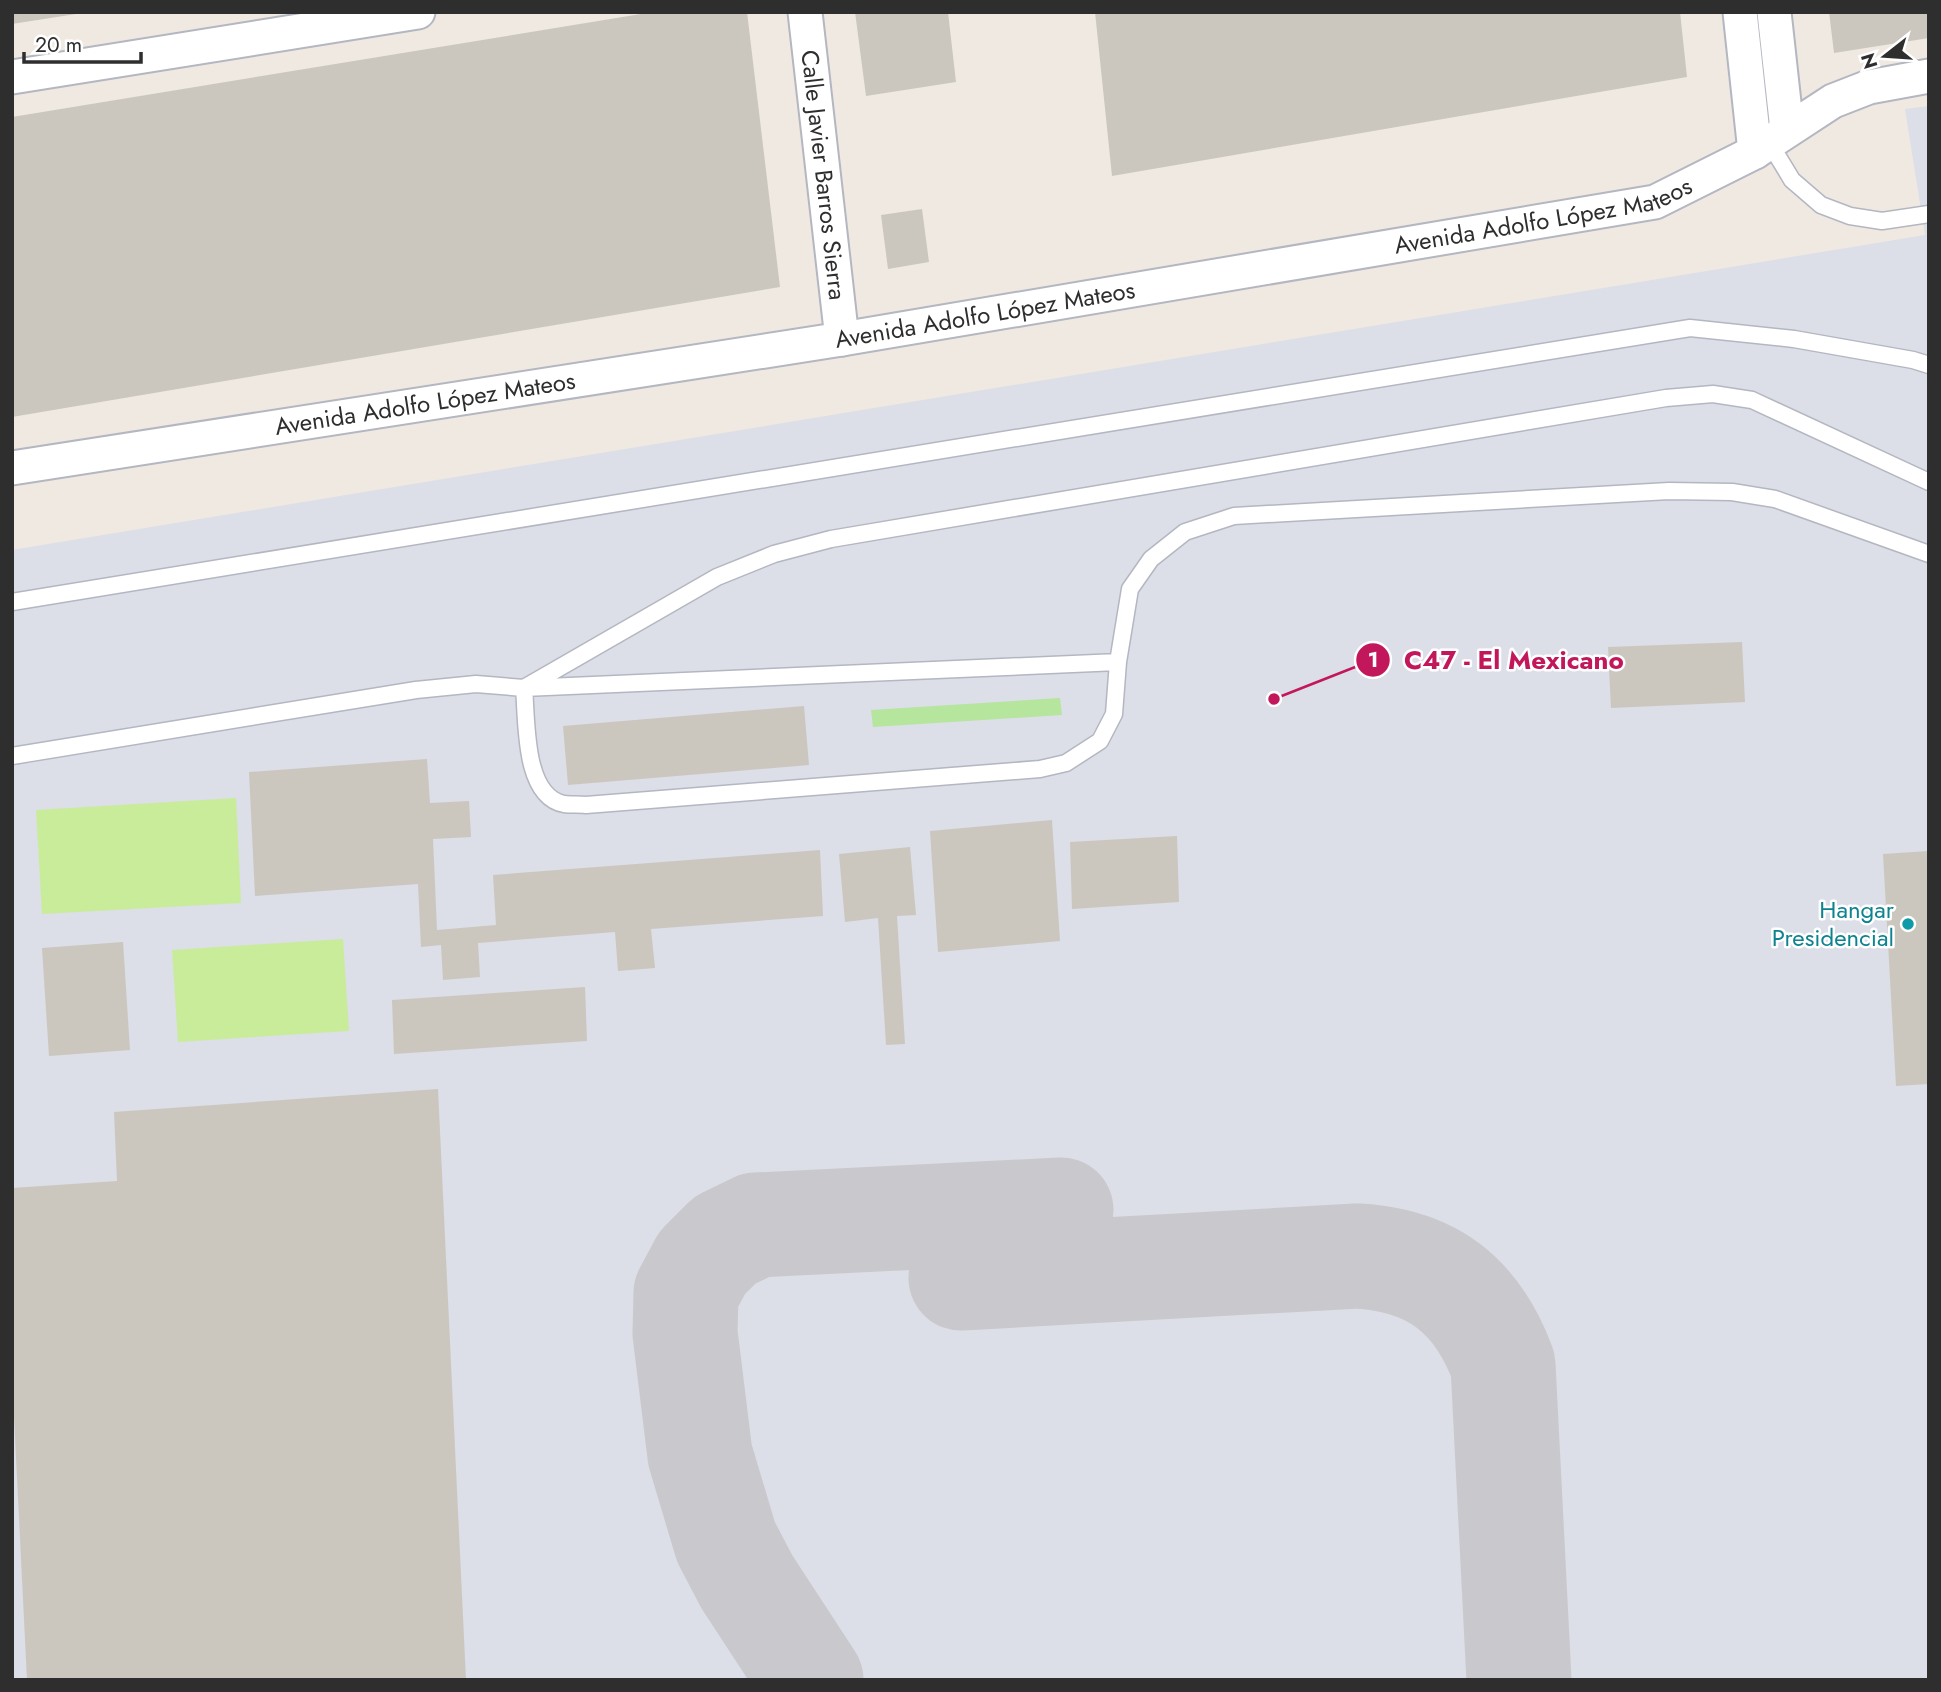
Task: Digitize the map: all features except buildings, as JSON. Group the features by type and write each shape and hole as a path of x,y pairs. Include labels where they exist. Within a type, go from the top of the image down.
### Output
{"street":[{"path":"12,77 418,12"},
{"name":"Calle Javier Barros Sierra","path":"805,12 842,339"},
{"path":"1740,12 1770,142"},
{"path":"1770,142 1774,12"},
{"name":"Avenida Adolfo López Mateos","path":"12,468 842,339 1655,202 1770,142 1833,101 1869,87 1929,76"}],"lane":[{"path":"1770,142 1792,180 1821,205 1850,216 1882,221 1929,214"},
{"path":"12,602 1690,328 1794,339 1929,365"},
{"path":"524,688 717,577 774,554 831,539 1666,398 1713,394 1752,400 1929,482"},
{"path":"524,688 532,770 543,791 562,804 586,805 1040,769 1066,764 1100,741 1114,715 1118,662 1130,589 1151,559 1185,532 1234,516 1669,491 1732,492 1775,499 1929,554"},
{"path":"12,756 416,690 476,684 524,688 1118,662"}],"shaded area":[{"path":"1929,106 1929,1680 12,1680 12,550 1925,235 1905,109"}],"green space":[{"path":"1060,698 1062,715 873,727 871,710"},
{"path":"236,798 241,903 42,914 36,810"},
{"path":"343,939 349,1031 178,1042 172,950"}],"taxiway":[{"path":"811,1680 747,1582 726,1542 700,1455 685,1333 686,1293 702,1263 725,1240 756,1225 1061,1210"},
{"path":"961,1278 1357,1256 1408,1265 1448,1286 1480,1319 1503,1365 1519,1680"}],"place":[{"name":"C47 - El Mexicano","path":"1274,699"},
{"name":"Hangar Presidencial","path":"1908,924"}]}
